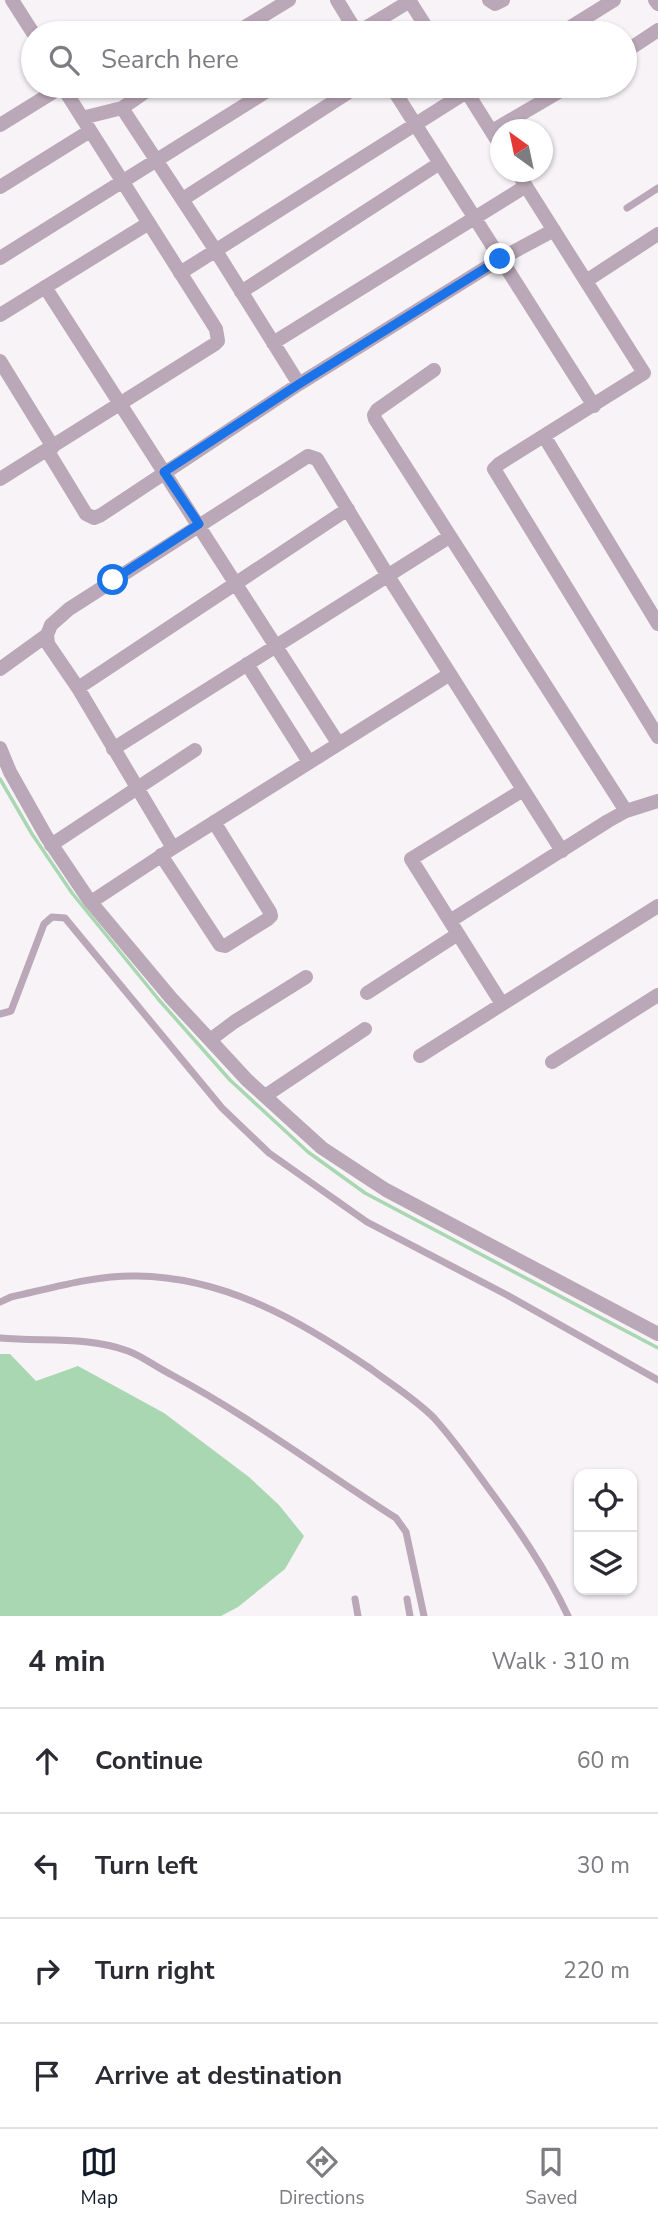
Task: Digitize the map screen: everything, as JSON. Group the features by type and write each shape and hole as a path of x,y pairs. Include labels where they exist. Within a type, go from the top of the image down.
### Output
{"street":[{"path":"12,0 25,21"},
{"path":"255,21 289,0"},
{"path":"337,0 350,21"},
{"path":"489,0 495,4 503,0"},
{"path":"580,21 614,0"},
{"path":"377,21 410,1 422,21"},
{"path":"637,44 658,30"},
{"path":"0,125 44,98"},
{"path":"0,479 218,341 215,330 70,98"},
{"path":"82,117 122,108 136,98"},
{"path":"0,258 256,98"},
{"path":"183,199 339,98"},
{"path":"399,98 594,406"},
{"path":"180,273 453,98"},
{"path":"474,98 490,127"},
{"path":"513,119 548,98"},
{"path":"122,108 183,199 299,384"},
{"path":"0,187 90,131"},
{"path":"241,292 440,163"},
{"path":"523,182 644,373 499,464 495,471 658,737"},
{"path":"273,343 526,186"},
{"path":"0,315 149,223"},
{"path":"0,361 86,514 94,518 299,384 500,259 554,230"},
{"path":"586,281 658,234"},
{"path":"45,287 338,743"},
{"path":"435,370 376,410 374,415 626,811"},
{"path":"544,436 658,624"},
{"path":"214,822 271,916 225,946 220,945 167,851 138,787 48,644 47,635 51,625 69,609 308,456 317,459 562,851"},
{"path":"78,688 348,509"},
{"path":"113,749 450,537"},
{"path":"0,669 47,635"},
{"path":"247,664 309,762"},
{"path":"91,902 167,851 450,674"},
{"path":"0,748 10,772 51,845 91,902 171,998 210,1040 265,1096 322,1148 386,1191 658,1334"},
{"path":"51,845 195,750"},
{"path":"502,1004 411,859 523,790"},
{"path":"450,921 626,811 658,801"},
{"path":"420,1056 658,906"},
{"path":"367,993 458,934"},
{"path":"210,1040 306,977"},
{"path":"552,1062 658,995"},
{"path":"265,1096 365,1029"}],"lane":[{"path":"627,208 658,188"},
{"path":"0,1014 12,1011 44,924 52,916 65,918 222,1108 269,1153 368,1222 507,1295 658,1380"},
{"path":"0,1302 11,1297 89,1281 136,1276 178,1280 223,1290 282,1314 323,1336 408,1395 433,1418 518,1528 552,1582 568,1616"},
{"path":"0,1338 84,1342 129,1352 242,1416 396,1518 406,1532 424,1616"},
{"path":"355,1599 358,1616"},
{"path":"407,1599 411,1616"}],"shaded area":[{"path":"0,1354 10,1354 36,1381 78,1366 164,1413 249,1477 279,1505 304,1536 285,1569 238,1607 221,1616 0,1616"}],"waterway":[{"path":"0,779 32,834 72,893 159,1000 230,1080 308,1152 365,1193 658,1348"}],"route":[{"path":"113,580 199,524 164,472 500,259"}]}
